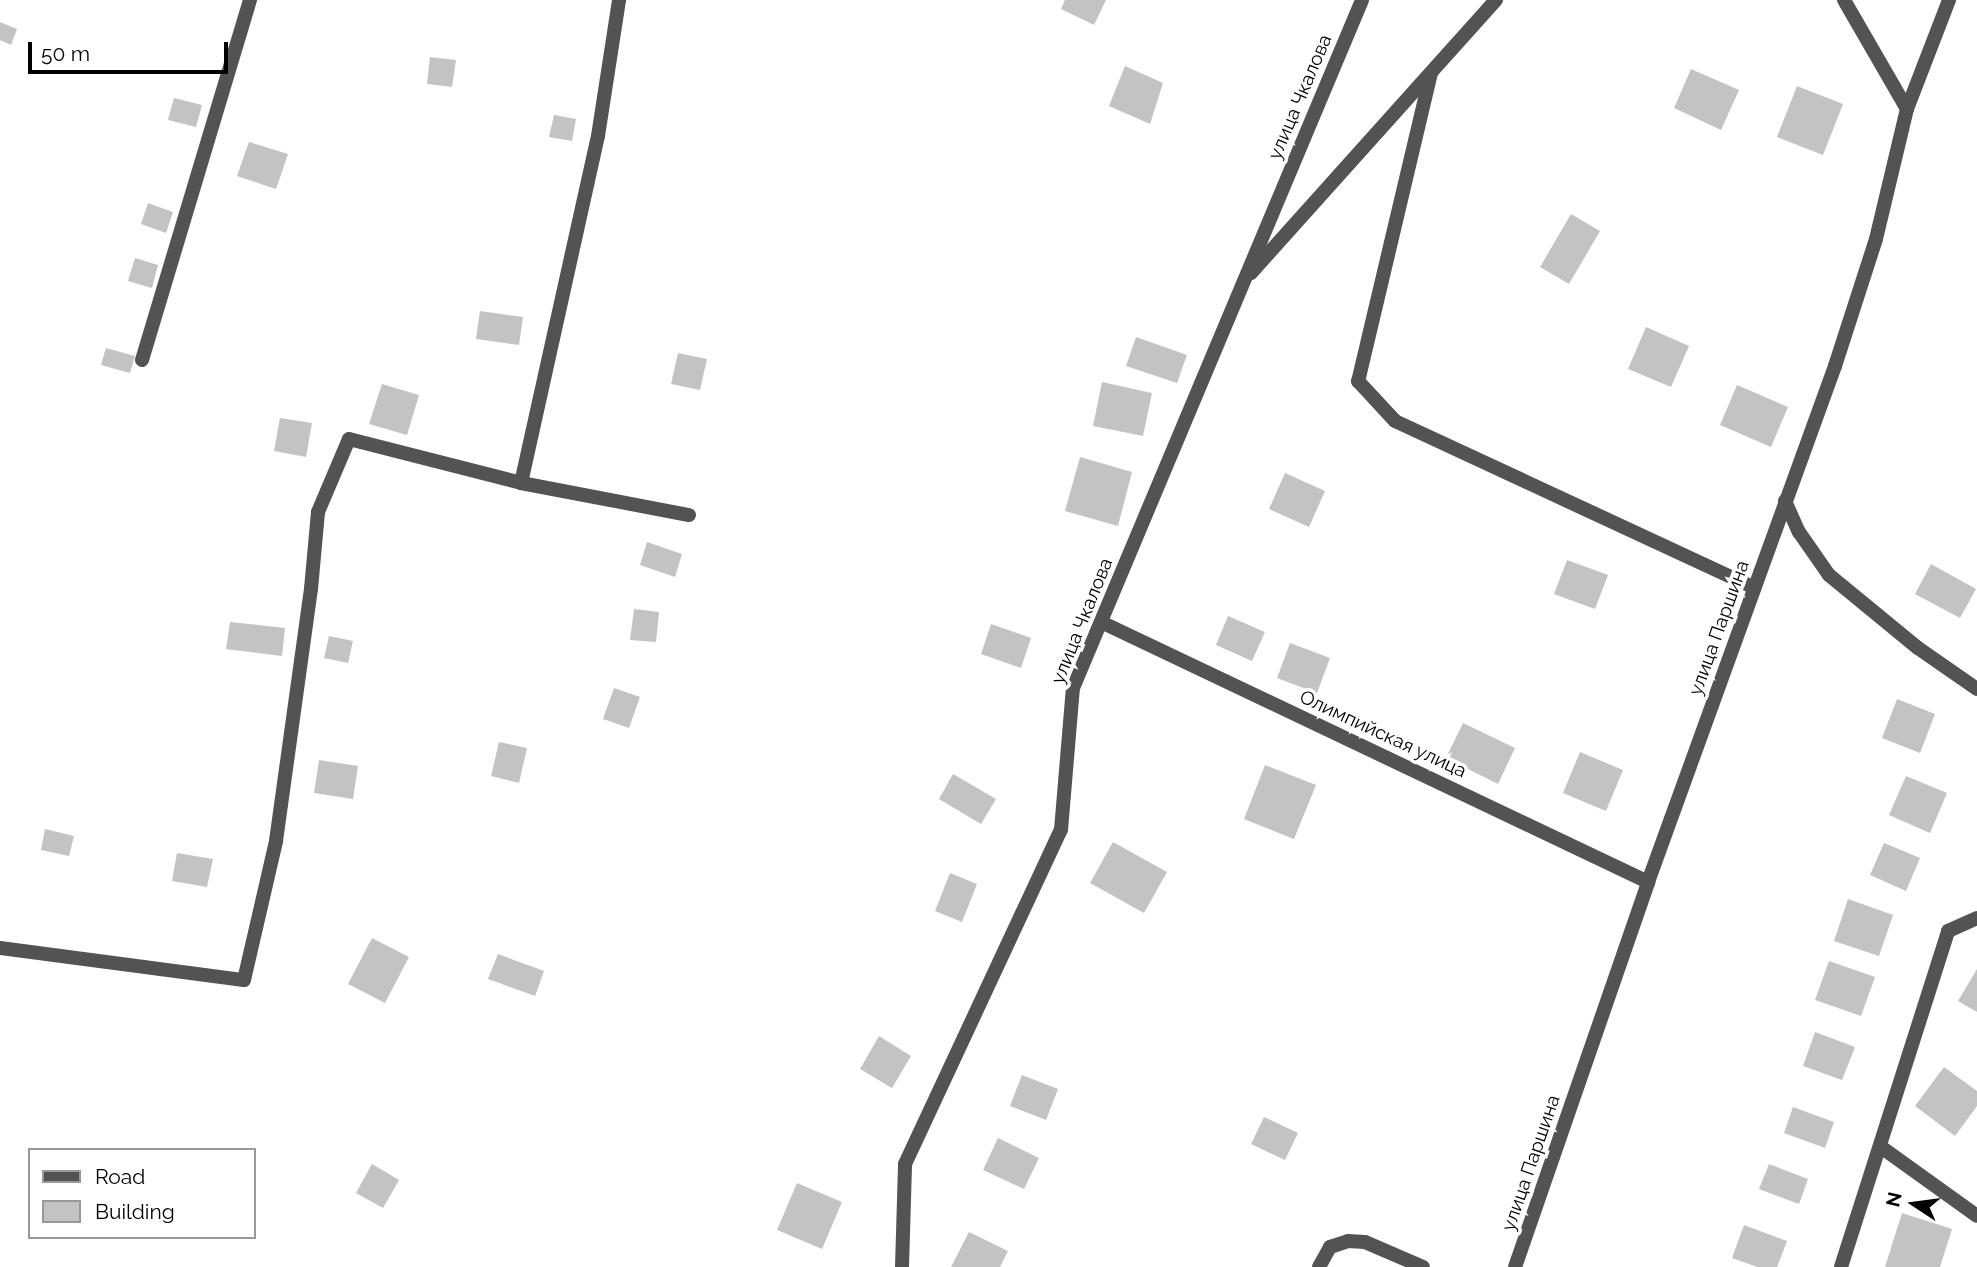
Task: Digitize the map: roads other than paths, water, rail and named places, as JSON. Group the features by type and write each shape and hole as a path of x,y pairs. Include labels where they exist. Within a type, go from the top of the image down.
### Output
{"street":[{"path":"142,360 250,0"},
{"path":"521,483 598,136 619,0"},
{"name":"улица Чкалова","path":"902,1267 905,1164 1061,830 1073,688 1362,0"},
{"path":"1244,282 1496,0"},
{"path":"1843,0 1907,109"},
{"name":"улица Паршина","path":"1515,1267 1648,882 1835,366 1876,239 1907,109 1949,0"},
{"path":"1430,73 1358,380 1395,421 1754,588"},
{"path":"0,948 244,980 276,841 311,589 318,512 349,439 521,483 689,515"},
{"path":"1784,501 1799,532 1829,575 1918,648 1977,689"},
{"name":"Олимпийская улица","path":"1101,621 1648,882"},
{"path":"1841,1267 1948,931 1977,918"},
{"path":"1881,1147 1977,1216"},
{"path":"1319,1267 1330,1247 1348,1241 1365,1242 1423,1267"}]}
